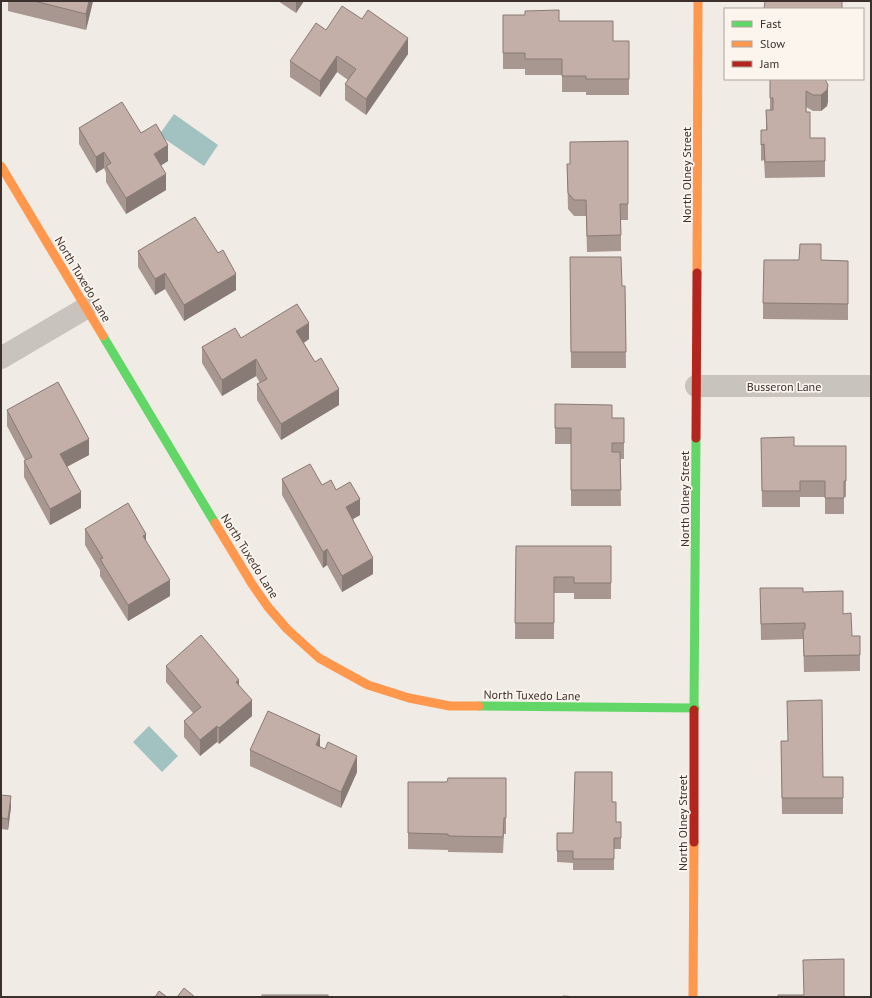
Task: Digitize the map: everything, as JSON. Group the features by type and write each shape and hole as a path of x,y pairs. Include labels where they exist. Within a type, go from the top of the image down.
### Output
{"street":[{"name":"North Olney Street","path":"693,997 698,1"},
{"name":"North Tuxedo Lane","path":"1,166 256,590 287,629 319,658 368,685 409,698 450,706 695,708"},
{"path":"1,358 86,308"},
{"name":"Busseron Lane","path":"696,386 871,386"}],"water":[{"path":"174,114 218,145 204,166 159,135"},
{"path":"149,726 178,756 162,772 133,742"}],"building":[{"path":"34,1 89,1 86,14"},
{"path":"765,1 842,1 842,8 764,8"},
{"path":"342,6 362,19 368,10 408,38 366,99 345,84 356,69 337,56 320,81 290,61 316,23 326,30"},
{"path":"559,10 559,21 613,21 613,41 629,41 629,79 586,79 586,76 562,76 562,59 525,59 525,53 503,53 503,15 525,15 525,11"},
{"path":"770,80 826,80 828,85 827,90 821,95 813,95 806,91 806,112 810,112 810,138 825,138 825,161 765,162 764,144 761,145 761,130 767,130 766,110 773,110 773,98 770,98"},
{"path":"122,102 141,133 156,124 168,145 154,154 166,174 126,198 106,166 111,163 104,152 96,157 79,128"},
{"path":"628,141 628,204 620,204 621,235 587,236 586,200 574,200 568,193 567,164 570,164 570,142"},
{"path":"195,217 218,253 223,250 236,274 184,305 165,273 155,279 138,251"},
{"path":"800,244 821,244 821,260 848,261 848,304 763,303 764,260 799,260"},
{"path":"570,257 621,257 622,286 625,286 626,352 571,352"},
{"path":"297,304 309,323 296,331 315,362 321,358 339,389 281,424 257,384 267,379 256,359 222,380 202,347 235,328 241,338"},
{"path":"58,382 89,439 60,454 81,492 50,509 24,461 32,457 7,410"},
{"path":"555,404 612,405 612,418 624,418 624,443 612,443 612,452 620,452 621,490 571,490 571,428 555,428"},
{"path":"794,437 794,446 846,446 846,481 844,481 844,498 825,498 825,481 800,481 800,491 762,491 761,438"},
{"path":"310,464 322,485 331,480 336,490 350,482 360,499 346,507 373,558 342,576 327,549 323,552 282,479"},
{"path":"128,503 146,534 143,536 170,580 128,605 100,559 103,558 85,529"},
{"path":"516,546 611,546 611,583 574,583 574,577 554,577 554,623 515,623"},
{"path":"760,588 803,588 803,592 843,591 843,614 851,613 852,636 860,636 860,655 804,656 803,629 805,629 805,623 761,624"},
{"path":"201,635 239,680 236,682 252,700 219,728 217,726 200,740 184,721 201,707 166,666"},
{"path":"822,700 823,777 843,777 843,798 782,798 781,741 788,741 787,701"},
{"path":"268,711 320,735 316,745 325,749 328,742 357,756 341,792 250,750"},
{"path":"575,772 612,772 612,802 616,802 616,822 621,822 621,838 614,838 614,859 573,859 573,851 557,851 557,833 573,833"},
{"path":"448,778 506,778 506,818 504,818 503,837 448,836 448,834 408,833 408,782 447,782"},
{"path":"1,795 11,796 8,819 2,818 1,825"},
{"path":"844,959 844,997 778,997 778,995 804,995 803,960"},
{"path":"184,988 195,997 177,997"},
{"path":"159,991 167,997 155,997"},
{"path":"262,995 328,995 328,997 262,997"}],"traffic: fast":[{"path":"103,336 215,523"},
{"path":"694,710 696,438"},
{"path":"479,706 695,708"}],"traffic: slow":[{"path":"697,273 698,1"},
{"path":"1,166 103,336"},
{"path":"215,523 252,584 268,607 287,629 319,658 368,685 409,698 450,706 479,706"},
{"path":"693,997 694,842"}],"traffic: jam":[{"path":"696,438 697,273"},
{"path":"694,710 694,842"}]}
